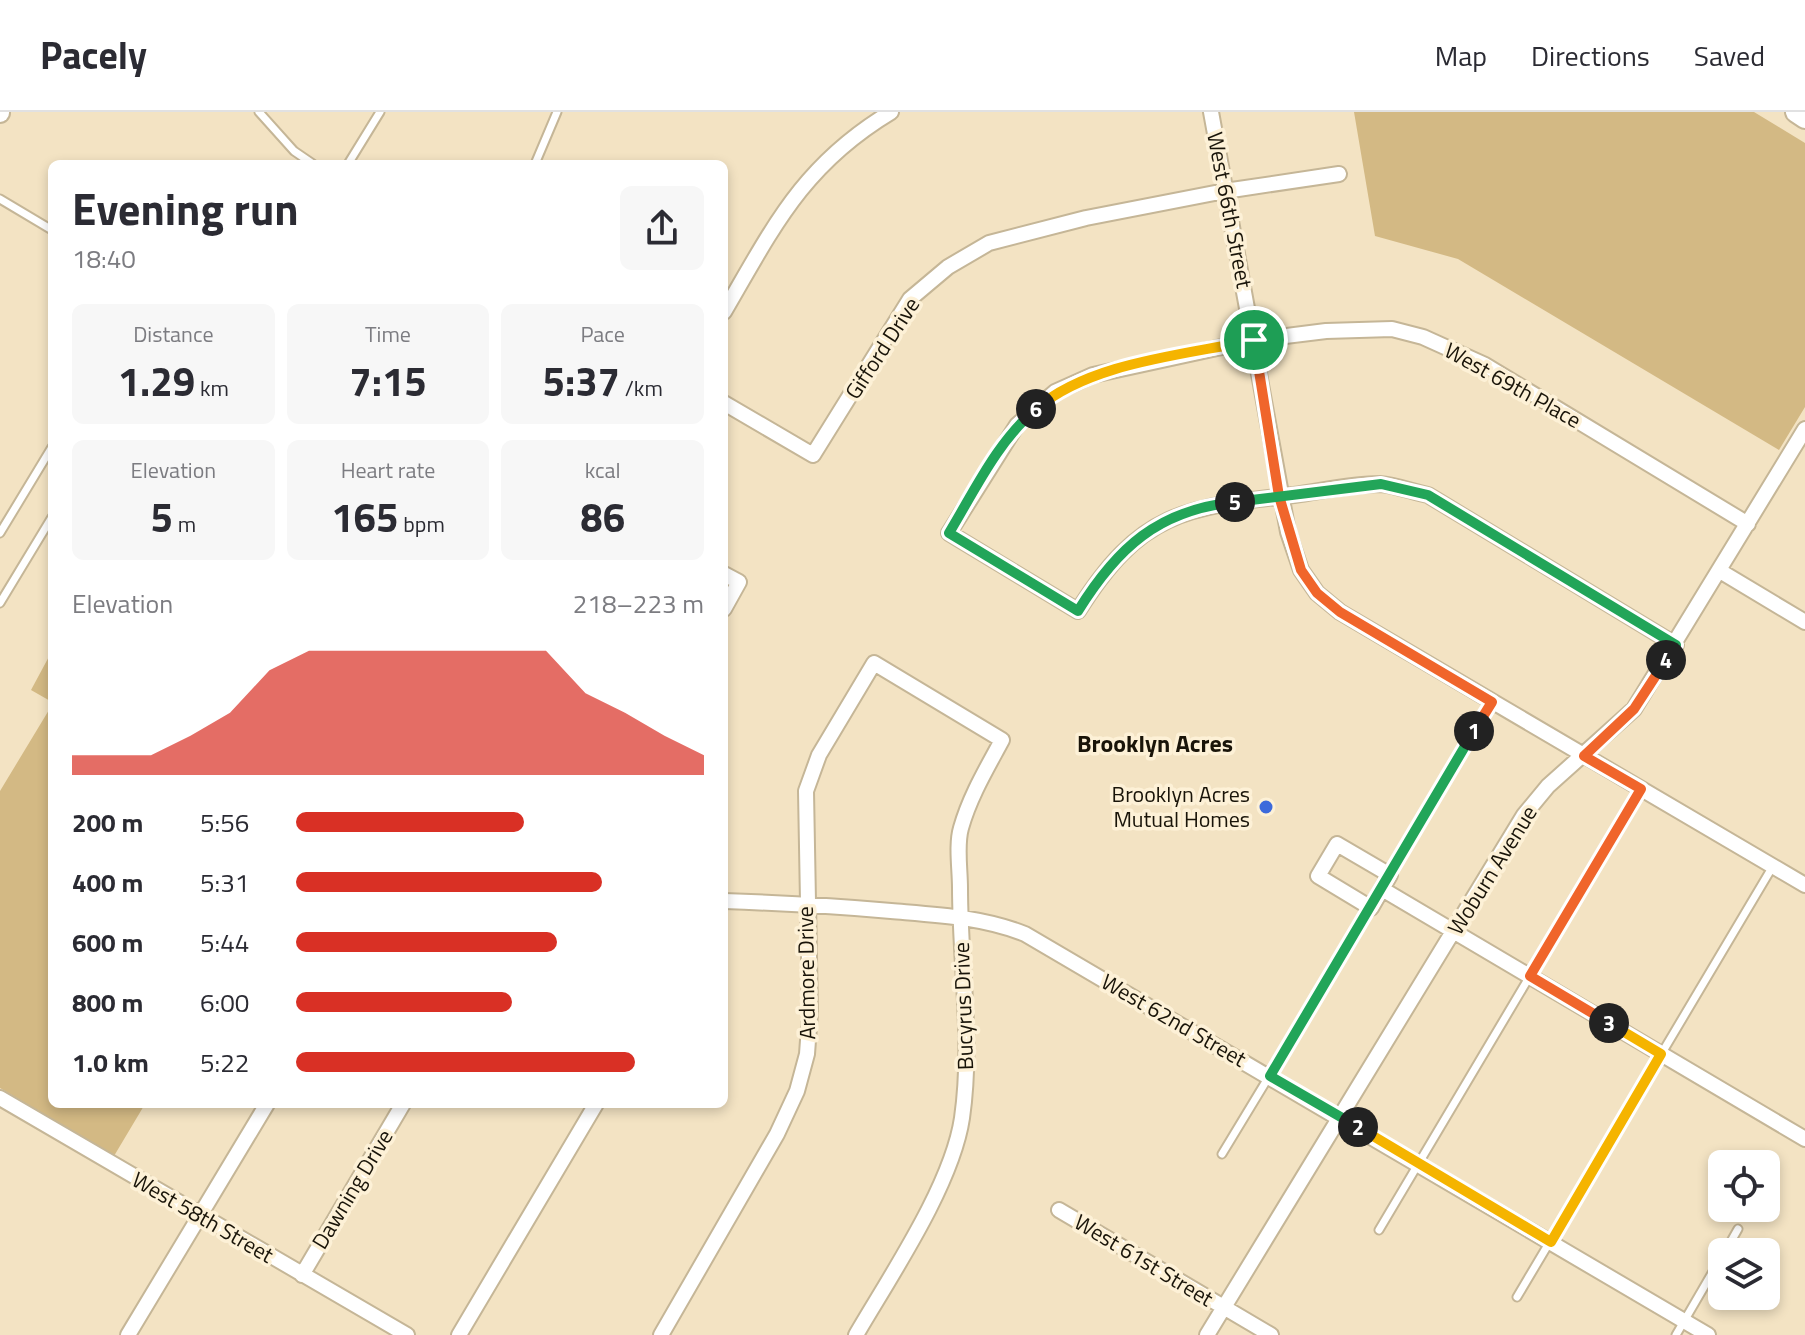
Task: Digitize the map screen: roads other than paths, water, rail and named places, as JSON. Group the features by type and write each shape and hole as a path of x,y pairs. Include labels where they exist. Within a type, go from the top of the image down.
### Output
{"main road":[{"path":"1796,112 1805,118"}],"street":[{"path":"728,305 786,206 812,172 857,132 891,112"},
{"name":"West 66th Street","path":"1211,112 1254,340 1279,496 1301,570 1317,593 1340,612 1805,885"},
{"path":"1225,191 1339,174"},
{"name":"Gifford Drive","path":"728,405 813,455 910,299 948,267 989,243 1030,230 1225,191"},
{"name":"West 69th Place","path":"1254,340 1379,329 1423,337 1485,365 1748,524"},
{"path":"1254,340 1093,375 1055,392 1017,425 949,533 1078,611 1103,571 1127,546 1163,522 1207,505 1381,484 1428,495 1676,645"},
{"name":"Woburn Avenue","path":"1207,1335 1524,815 1548,786 1634,709 1676,645 1805,429"},
{"path":"1720,571 1805,622"},
{"path":"728,576 739,582 728,602"},
{"name":"Ardmore Drive","path":"661,1335 777,1134 797,1091 807,1054 810,1013 806,791 819,755 874,663 935,699"},
{"name":"Bucyrus Drive","path":"856,1335 944,1176 961,1123 967,1077 959,831 974,791 1002,740 935,699"},
{"path":"1337,844 1390,875 1382,889 1371,908 1318,876 1337,844"},
{"path":"1382,889 1805,1139"},
{"name":"West 62nd Street","path":"728,901 806,904 960,917 994,922 1025,934 1708,1335"},
{"name":"West 58th Street","path":"0,1098 407,1335"},
{"path":"128,1335 265,1108"},
{"name":"Dawning Drive","path":"302,1275 401,1108"},
{"path":"459,1335 594,1108"},
{"name":"West 61st Street","path":"1059,1210 1271,1335"}],"lane":[{"path":"259,112 294,151 307,160"},
{"path":"350,160 380,112"},
{"path":"537,160 557,112"},
{"path":"0,199 48,228"},
{"path":"0,533 48,454"},
{"path":"0,603 48,524"},
{"path":"1390,875 1492,702"},
{"path":"1379,1230 1641,789"},
{"path":"1517,1297 1773,866"},
{"path":"1222,1154 1371,908"},
{"path":"1733,1238 1738,1229"},
{"path":"1676,1335 1708,1280"}],"place":[{"name":"Brooklyn Acres Mutual Homes","path":"1266,807"}],"district":[{"name":"Brooklyn Acres","path":"1155,744"}]}
